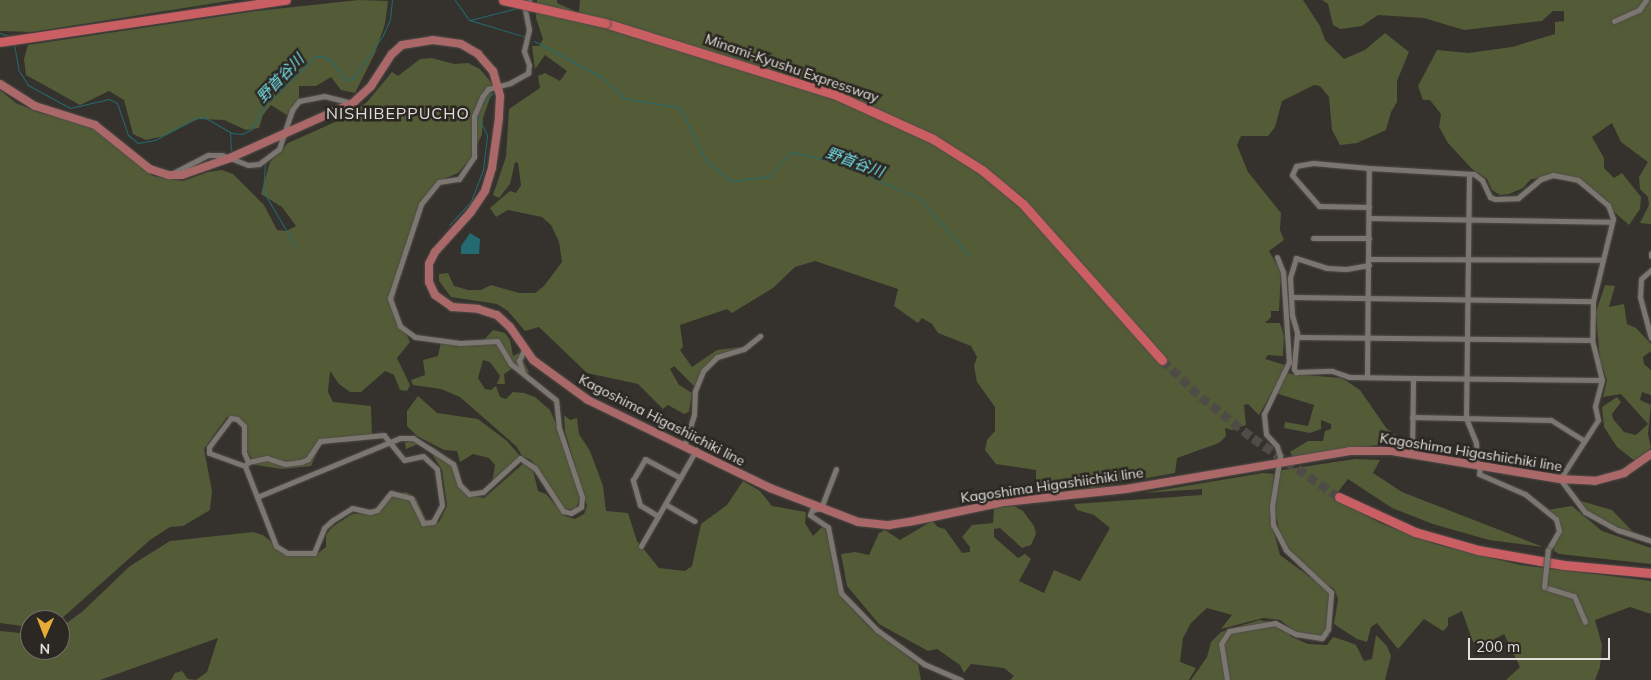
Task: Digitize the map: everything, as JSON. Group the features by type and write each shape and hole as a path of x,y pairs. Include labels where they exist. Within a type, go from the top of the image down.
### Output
{"highway":[{"path":"0,42 286,0"},
{"name":"Minami-Kyushu Expressway","path":"503,0 605,23 836,95 933,138 982,170 1023,204 1162,360"},
{"path":"1339,497 1408,529 1478,550 1564,565 1651,573"}],"main road":[{"name":"Kagoshima Higashiichiki line","path":"0,84 35,106 95,125 142,164 169,175 189,174 230,158 353,103 371,86 394,50 422,41 445,40 471,49 486,61 499,86 499,118 489,182 471,212 435,252 428,276 441,300 452,307 478,309 497,316 510,327 524,350 543,368 588,400 686,444 752,479 858,522 889,525 1005,502 1116,490 1350,451 1412,454 1560,479 1608,479 1635,467 1651,454"}],"street":[{"path":"257,497 392,442 413,438 453,464 460,485 473,495 484,492 510,465 520,458 525,460 542,478 563,511 575,512 581,507 582,497 559,428 558,404 523,372 511,364 497,341 460,343 415,337 394,316 390,298 422,204 439,182 453,182 465,173 474,157 475,111 488,89 510,83 529,70 524,51 529,30 525,10 529,0"},
{"path":"1614,21 1639,10 1646,0"},
{"path":"230,158 248,165 259,164 279,149 295,105 305,98 324,96 353,103"},
{"path":"1369,207 1319,206 1292,175 1296,166 1313,163 1469,174 1482,180 1490,197 1495,199 1518,198 1540,179 1553,175 1570,176 1608,205 1611,222 1593,301 1592,340 1602,380 1595,406 1598,420 1560,479 1575,503 1585,512 1618,530 1651,541"},
{"path":"1367,377 1369,168"},
{"path":"1469,174 1468,379 1466,418 1476,443 1479,474 1525,494 1556,519 1559,531 1548,550 1544,587 1574,596 1585,622"},
{"path":"1369,218 1611,222"},
{"path":"1313,238 1369,238"},
{"path":"1227,680 1221,644 1229,631 1275,623 1296,634 1322,638 1328,629 1331,592 1286,550 1273,525 1272,506 1278,463 1277,446 1266,434 1264,414 1289,362 1283,272 1277,257"},
{"path":"1602,380 1367,377 1349,376 1332,370 1296,372 1294,370 1297,337 1290,278 1296,258 1327,268 1346,269 1369,262 1468,259 1603,260"},
{"path":"1651,270 1641,279 1640,297 1651,338"},
{"path":"1291,297 1593,301"},
{"path":"686,444 694,415 695,390 703,372 717,357 744,349 760,336"},
{"path":"1297,337 1592,340"},
{"path":"523,372 519,361 524,350"},
{"path":"1412,454 1413,378"},
{"path":"246,464 209,453 209,447 231,418 238,419 244,426 246,464 276,546 291,554 314,552 324,528 333,520 352,508 377,510 383,500 395,492 411,498 420,520 431,523 442,505 437,469 423,456 404,460 392,442 384,435 318,442 304,462 285,464 267,458 246,464"},
{"path":"1412,418 1550,420 1584,441"},
{"path":"641,546 696,450"},
{"path":"658,516 640,505 633,487 633,480 645,459 680,478"},
{"path":"836,469 821,508 812,510 810,515 828,527 841,593 877,630 924,664 961,680"},
{"path":"665,504 694,521"}],"green space":[{"path":"0,0 235,0 32,32 0,31"},
{"path":"359,0 388,1 385,24 375,53 355,93 341,90 331,77 316,86 299,86 299,102 293,119 271,105 263,115 259,128 246,130 224,120 198,119 164,136 146,140 133,134 124,100 109,91 80,105 26,75 24,59 28,45 256,11"},
{"path":"537,0 557,0 557,3 579,13 580,0 1303,0 1320,26 1325,40 1344,59 1365,50 1385,33 1409,52 1397,81 1397,102 1391,112 1386,130 1357,143 1340,145 1332,130 1329,97 1320,86 1314,85 1282,101 1275,127 1268,136 1241,136 1237,145 1248,172 1281,213 1280,230 1284,240 1269,251 1281,272 1279,311 1271,311 1271,317 1265,323 1280,323 1284,336 1283,356 1268,355 1265,359 1285,365 1283,371 1291,374 1342,378 1360,390 1387,429 1396,434 1377,445 1293,457 1290,452 1308,441 1323,441 1325,431 1331,429 1331,424 1321,420 1321,429 1310,433 1284,428 1285,422 1308,426 1314,405 1272,392 1259,415 1248,404 1244,405 1246,425 1232,430 1225,428 1226,436 1219,443 1177,458 1175,473 1076,491 1036,492 1036,470 996,464 985,450 987,440 995,431 995,407 977,382 974,366 977,357 971,346 938,333 932,324 922,318 918,323 894,306 898,289 815,261 795,267 773,288 732,313 727,309 680,325 683,347 680,350 692,367 717,350 742,347 716,356 694,386 674,366 670,369 679,385 692,393 689,412 684,414 668,405 663,409 638,384 587,373 539,327 525,331 508,311 497,304 451,297 439,281 439,274 448,273 454,286 468,290 481,290 491,285 519,293 535,293 544,286 562,262 559,242 551,225 542,217 508,210 496,217 490,208 510,191 516,193 521,185 518,163 515,162 510,184 499,198 493,195 506,157 509,109 540,88 538,76 545,73 560,81 567,71 545,55 535,69 532,46 539,46 543,39 536,18"},
{"path":"1322,0 1651,0 1651,224 1640,223 1649,205 1648,197 1640,189 1639,177 1648,162 1621,142 1612,123 1592,137 1604,158 1604,168 1614,178 1622,173 1641,197 1640,209 1629,225 1589,190 1567,178 1531,179 1523,188 1509,194 1500,195 1492,190 1487,179 1472,169 1448,143 1439,127 1441,114 1430,100 1423,100 1418,86 1437,50 1468,53 1512,47 1555,34 1555,22 1564,21 1564,11 1553,11 1542,21 1464,30 1424,18 1378,15 1362,26 1340,29 1333,25 1328,4"},
{"path":"432,58 454,64 468,63 480,69 494,86 483,118 482,134 471,158 458,173 444,179 426,195 397,287 393,306 410,342 397,358 410,385 407,391 400,390 394,375 385,371 361,392 350,392 339,384 330,371 328,392 333,402 371,406 372,439 335,440 320,446 311,466 282,469 255,465 247,450 246,427 241,419 227,417 204,449 212,491 210,510 183,526 170,527 150,540 70,611 20,610 20,626 0,623 0,90 16,103 40,113 79,122 99,131 153,176 183,181 208,172 222,170 233,174 264,205 277,230 286,231 296,226 282,207 261,194 270,162 288,143 344,118 367,102 392,72 398,76 420,59"},
{"path":"1605,285 1615,286 1609,307 1624,304 1627,324 1636,328 1651,344 1651,351 1643,357 1644,364 1651,370 1651,395 1642,392 1640,400 1651,405 1648,434 1651,448 1635,461 1617,447 1604,427 1602,407 1617,397 1621,402 1612,414 1613,419 1624,432 1636,435 1648,424 1621,394 1603,397 1607,380 1600,362 1596,312"},
{"path":"493,330 505,333 510,340 513,356 519,353 529,372 527,374 513,368 504,374 505,384 497,384 500,376 490,362 483,360 478,378 485,389 491,390 496,386 500,397 506,399 513,392 524,393 535,397 550,410 570,456 580,499 575,510 563,508 531,460 522,456 517,447 460,397 441,389 413,385 411,380 425,375 423,360 438,356 441,342 483,341"},
{"path":"418,396 437,413 478,419 507,441 522,458 492,484 495,465 489,458 473,454 460,462 457,451 444,450 417,436 407,426 407,411"},
{"path":"564,415 570,420 577,418 579,434 590,451 603,486 606,511 628,513 637,541 659,568 685,571 692,566 701,524 727,505 743,481 760,491 772,506 806,512 805,523 813,536 823,526 826,531 839,594 869,627 918,664 921,680 196,680 207,672 218,638 100,680 0,680 0,631 20,633 20,660 70,660 70,621 83,611 130,566 170,541 253,532 263,535 282,550 297,555 317,554 326,547 326,535 332,527 352,514 378,512 394,495 406,492 416,498 426,520 439,522 447,506 442,470 431,452 418,444 406,449 405,443 415,439 435,448 458,466 463,490 469,495 484,498 525,462 532,466 538,491 546,494 565,516 575,519 584,514 587,506 565,432"},
{"path":"1355,459 1380,460 1373,473 1402,492 1543,547 1489,540 1433,524 1392,508 1348,479 1334,497 1380,523 1435,544 1520,565 1651,581 1651,614 1630,607 1595,620 1602,645 1600,667 1595,680 1506,680 1520,667 1504,634 1485,644 1473,642 1462,611 1448,618 1448,626 1443,631 1424,619 1398,649 1377,623 1371,627 1367,642 1357,639 1334,624 1338,599 1334,589 1297,565 1289,554 1279,530 1274,505 1277,480 1282,470"},
{"path":"1263,473 1274,474 1270,517 1280,555 1328,590 1332,598 1329,636 1322,642 1305,639 1280,620 1263,618 1221,629 1232,615 1207,608 1191,623 1183,638 1180,662 1196,668 1189,680 1010,680 1014,676 1004,668 971,664 964,673 960,665 937,649 928,651 879,624 847,586 841,554 855,552 869,555 879,533 885,530 900,540 932,521 938,527 945,529 962,553 970,552 970,547 962,537 972,525 993,523 994,508 1014,506 1023,511 1034,526 1036,534 1031,545 1022,548 1000,528 994,529 994,537 1018,558 1025,554 1031,559 1019,581 1044,593 1054,570 1080,581 1110,528 1094,515 1077,510 1074,504 1202,495 1202,489 1144,493"},
{"path":"1574,499 1612,510 1634,533 1605,522 1584,510"},
{"path":"1572,506 1602,531 1651,548 1651,564 1559,554 1554,551 1554,543 1562,533 1547,510"},
{"path":"1259,620 1281,624 1292,637 1308,644 1327,645 1333,637 1346,641 1356,645 1364,661 1372,659 1376,635 1387,646 1391,656 1385,680 1191,680 1207,657 1211,642 1221,632"},
{"path":"182,671 188,679 196,680 171,680 175,673"}],"water":[{"path":"470,233 480,239 479,254 461,254 461,246"}],"waterway":[{"name":"野首谷川","path":"14,44 19,71 28,85 70,108 109,99 117,103 128,135 138,143 155,140 194,119 204,117 232,133 242,134 252,129 263,107 316,56 323,56 334,64 345,80 353,79 383,35 390,19 392,0"},
{"name":"野首谷川","path":"455,0 469,20 526,37"},
{"path":"470,20 517,8"},
{"name":"野首谷川","path":"0,33 9,36"},
{"name":"野首谷川","path":"534,41 602,77 624,98 680,108 706,161 731,181 769,176 792,152 843,164 920,199 970,256"},
{"path":"481,105 494,92"},
{"path":"449,225 471,201 483,169 487,135 477,115"},
{"path":"230,132 231,150"},
{"path":"265,163 263,191 296,247"}],"tunnel":[{"path":"1162,360 1201,397 1253,438 1339,497"}],"district":[{"name":"NISHIBEPPUCHO","path":"398,113"}]}
